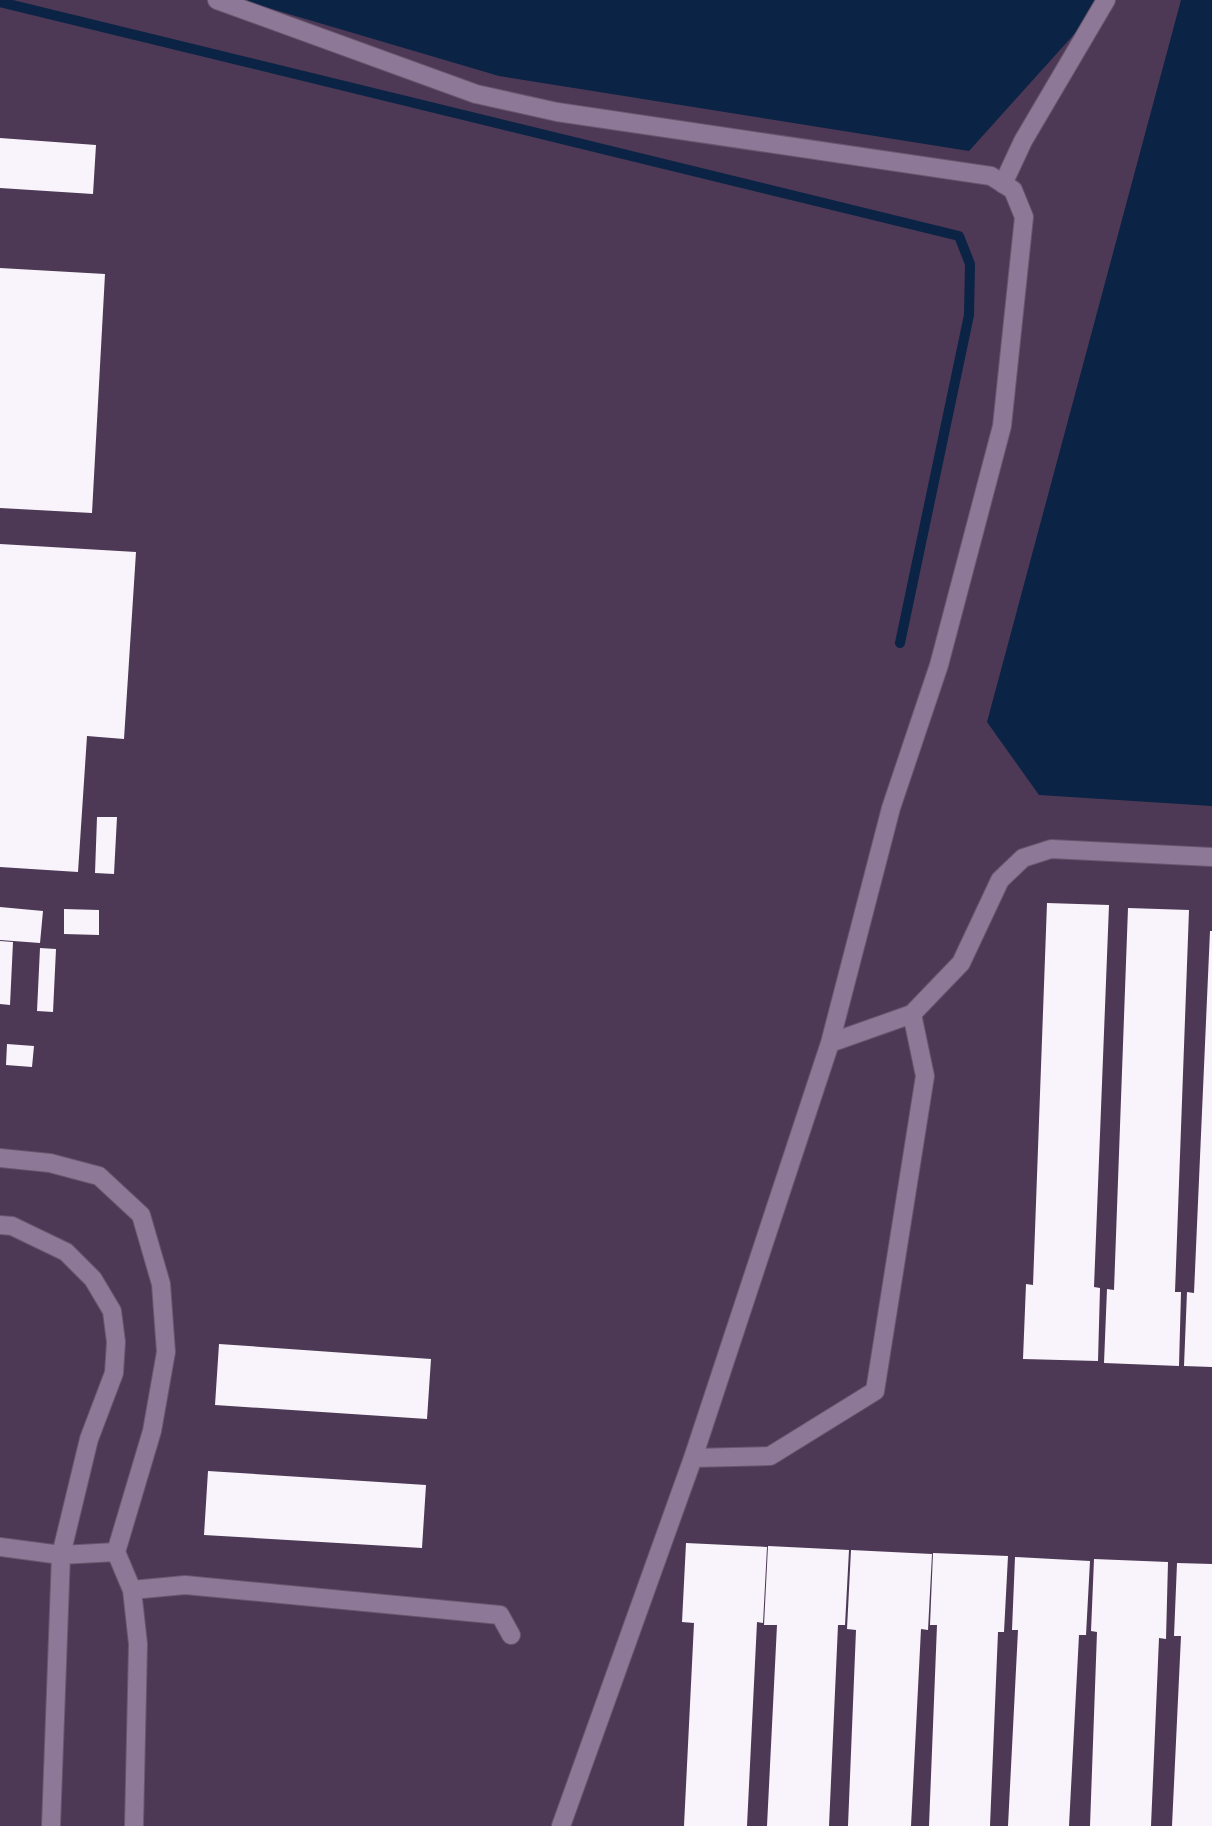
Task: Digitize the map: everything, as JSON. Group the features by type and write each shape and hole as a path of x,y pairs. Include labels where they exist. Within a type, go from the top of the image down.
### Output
{"lane":[{"path":"217,0 476,94 557,112 991,176 1013,190 1024,218 1002,426 939,665 891,808 830,1043 693,1458 561,1826"},
{"path":"1003,184 1023,141 1106,0"},
{"path":"830,1043 912,1014 961,963 1000,880 1023,858 1051,849 1212,857"},
{"path":"693,1458 770,1456 875,1391 925,1076 912,1014"},
{"path":"0,1158 50,1163 99,1176 141,1215 161,1284 166,1352 152,1431 116,1552 132,1590 138,1644 134,1826"},
{"path":"0,1225 12,1226 66,1252 93,1279 112,1311 116,1342 114,1373 89,1439 61,1555 51,1826"},
{"path":"0,1547 61,1555 116,1552"},
{"path":"132,1590 184,1585 499,1615 511,1635"}],"water":[{"path":"241,0 1105,0 969,151 499,76"},
{"path":"1181,0 1212,0 1212,806 1039,795 987,722"}],"building":[{"path":"0,138 96,145 93,194 0,188"},
{"path":"0,268 105,274 92,513 0,508"},
{"path":"0,544 136,552 124,739 87,736 78,872 0,867"},
{"path":"97,817 117,817 114,874 95,873"},
{"path":"1047,903 1109,905 1094,1287 1100,1288 1098,1361 1023,1359 1026,1284 1033,1285"},
{"path":"0,907 43,911 40,943 0,940"},
{"path":"1128,908 1189,910 1175,1292 1181,1292 1179,1366 1104,1363 1107,1289 1114,1290"},
{"path":"64,909 99,910 99,935 64,934"},
{"path":"1210,931 1212,1367 1184,1366 1187,1292 1194,1293"},
{"path":"0,941 13,942 10,1005 0,1004"},
{"path":"40,948 56,949 53,1012 37,1011"},
{"path":"7,1044 34,1046 32,1067 6,1065"},
{"path":"219,1344 431,1359 427,1419 215,1405"},
{"path":"208,1471 426,1485 422,1548 204,1535"},
{"path":"686,1543 767,1547 763,1623 757,1622 747,1826 684,1826 694,1623 682,1622"},
{"path":"768,1546 849,1550 845,1625 838,1625 829,1826 767,1826 777,1625 764,1625"},
{"path":"851,1550 932,1554 928,1630 921,1629 911,1826 848,1826 856,1630 847,1629"},
{"path":"933,1553 1008,1556 1004,1632 998,1632 990,1826 929,1826 937,1625 930,1625"},
{"path":"1015,1557 1090,1561 1086,1635 1079,1635 1069,1826 1008,1826 1018,1630 1012,1630"},
{"path":"1094,1559 1168,1562 1166,1639 1159,1638 1151,1826 1090,1826 1097,1632 1091,1631"},
{"path":"1177,1563 1212,1564 1212,1826 1172,1826 1181,1636 1174,1636"}],"waterway":[{"path":"0,2 959,236 970,264 969,315 900,643"}]}
